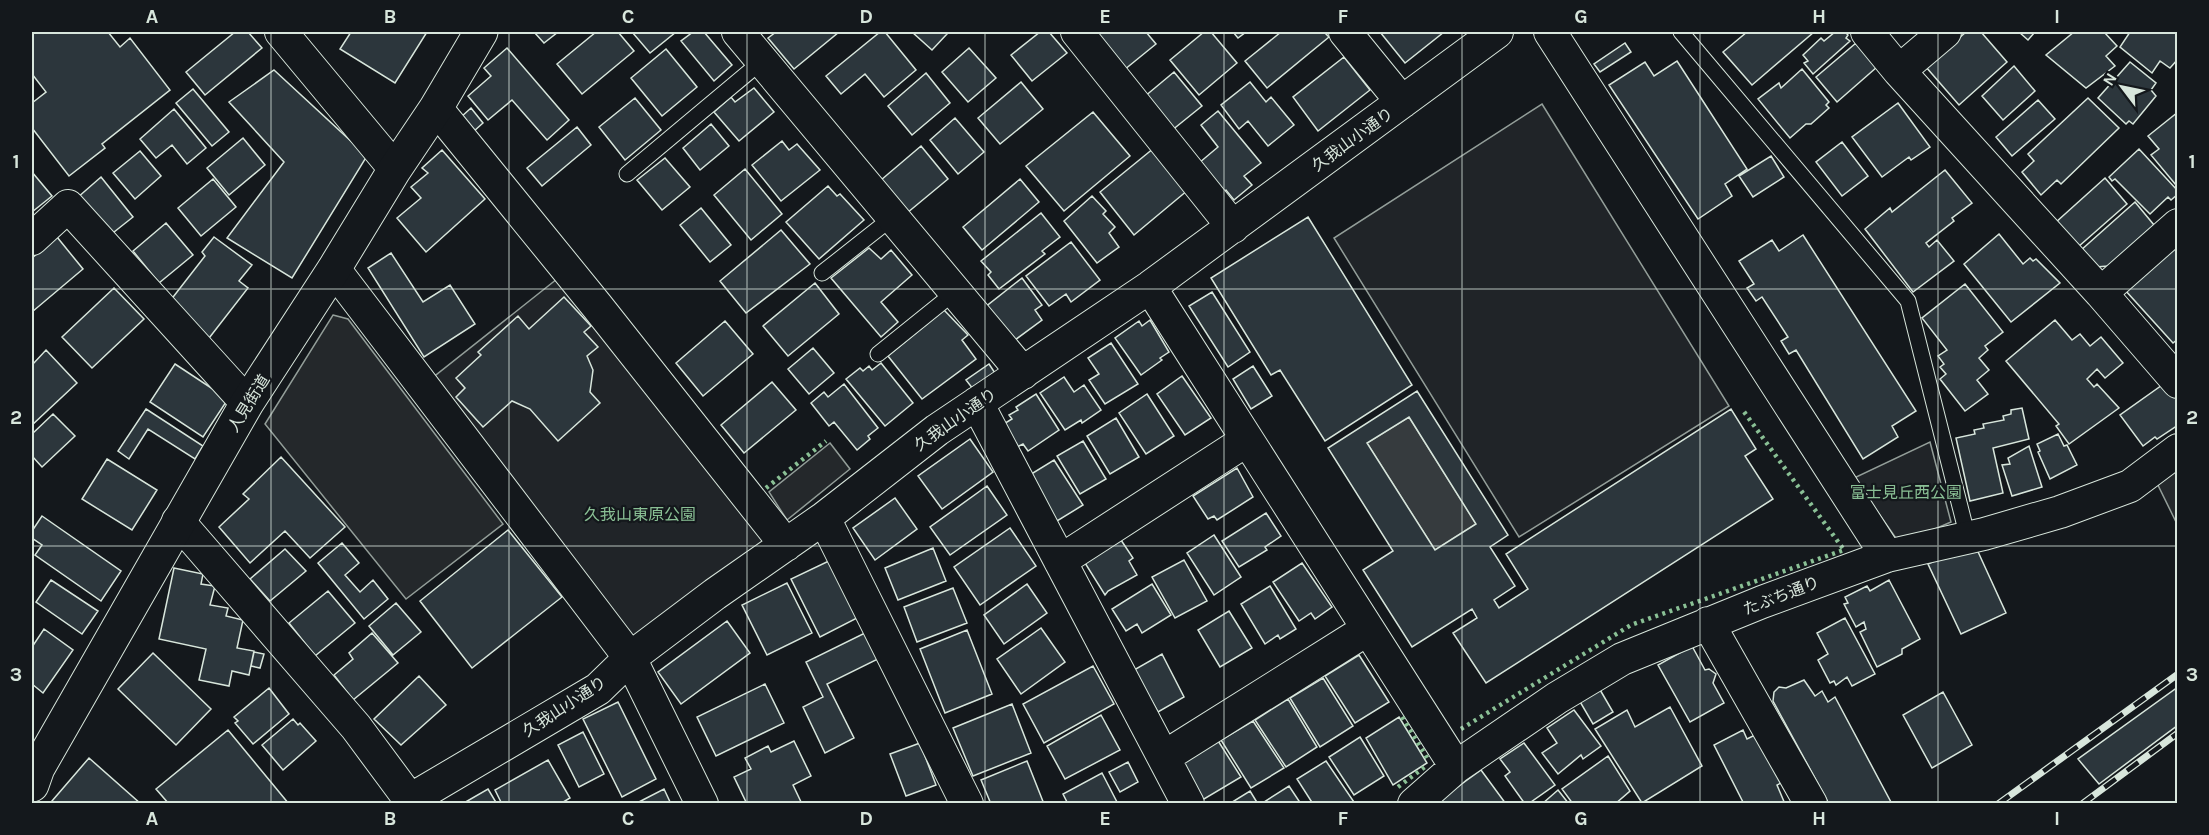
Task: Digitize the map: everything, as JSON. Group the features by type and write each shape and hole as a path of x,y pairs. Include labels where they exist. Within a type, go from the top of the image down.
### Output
{"main road":[{"name":"人見街道","path":"34,774 247,403 334,269 394,169 436,108 481,32"}],"street":[{"path":"281,32 394,169"},
{"path":"738,32 1023,373"},
{"path":"1077,32 1233,226"},
{"path":"1345,32 1402,102"},
{"name":"久我山小通り","path":"412,802 598,689 630,658 715,594 824,518 937,430 1150,287 1497,32"},
{"path":"1551,32 1887,556"},
{"path":"1867,32 1899,71 2101,293 2178,382"},
{"path":"1899,71 1945,32"},
{"path":"436,108 786,545"},
{"path":"32,239 68,206 247,403"},
{"path":"2101,293 2178,225"},
{"path":"334,269 630,658 702,804"},
{"path":"1150,287 1456,767"},
{"path":"977,403 1188,804"},
{"path":"1060,561 1247,441"},
{"name":"たぶち通り","path":"1414,804 1456,767 1557,698 1622,659 1708,623 1887,556 1968,538 2060,512 2130,486 2178,450"},
{"path":"824,518 967,804"},
{"path":"178,521 356,727 412,802"},
{"path":"1708,623 1811,804"},
{"path":"1164,757 1368,629"}],"lane":[{"path":"1682,32 1908,301 1968,538"},
{"path":"627,174 762,61"},
{"path":"822,273 893,217"},
{"path":"878,354 955,292"}],"green space":[{"path":"1542,104 1729,406 1519,537 1334,238"},
{"name":"久我山東原公園","path":"562,275 763,530 763,545 640,638 623,636 431,379"},
{"name":"富士見丘西公園","path":"1930,442 1951,522 1900,544 1854,478"}],"shaded area":[{"path":"333,315 348,319 503,524 406,599 265,424"},
{"path":"1409,417 1476,524 1435,550 1367,443"},
{"path":"830,443 850,469 787,520 769,492"},
{"path":"2177,462 2177,524 2153,475"}],"building":[{"path":"32,32 108,32 120,47 130,38 170,90 102,144 105,148 69,176 32,128 32,103 46,92 32,74"},
{"path":"235,32 248,32 262,48 205,95 186,72"},
{"path":"351,32 427,32 395,83 340,49"},
{"path":"534,32 558,32 544,43"},
{"path":"596,32 618,32 634,51 582,94 557,64"},
{"path":"632,32 676,32 650,53"},
{"path":"693,32 704,32 732,65 714,81 681,41"},
{"path":"776,32 839,32 794,69 768,38"},
{"path":"880,32 885,32 916,70 884,97 865,74 841,94 826,76"},
{"path":"912,32 943,32 947,34 932,50"},
{"path":"1040,32 1049,32 1067,53 1032,81 1011,55"},
{"path":"1092,32 1146,32 1156,44 1124,70"},
{"path":"1204,32 1211,32 1237,63 1199,95 1170,60"},
{"path":"1233,32 1246,32 1238,38"},
{"path":"1281,32 1324,32 1329,37 1267,88 1245,61"},
{"path":"1380,32 1444,32 1405,63"},
{"path":"1747,32 1814,32 1752,85 1723,52"},
{"path":"1835,32 1845,32 1848,35 1846,38 1850,41 1813,74 1804,63 1808,61 1803,55 1821,38 1824,41"},
{"path":"1966,32 1981,32 2007,62 1959,105 1926,67"},
{"path":"2019,32 2035,32 2028,40"},
{"path":"2074,32 2104,32 2117,46 2106,56 2115,66 2086,88 2046,55"},
{"path":"2130,32 2178,32 2178,59 2170,68 2160,61 2152,73 2120,47"},
{"path":"1625,43 1631,52 1600,72 1594,64"},
{"path":"1856,43 1877,67 1837,102 1816,77"},
{"path":"507,48 569,120 547,140 512,100 488,120 468,96 491,76 484,68"},
{"path":"969,48 996,78 968,102 942,72"},
{"path":"666,49 697,87 662,116 631,78"},
{"path":"1344,57 1370,90 1318,131 1293,97"},
{"path":"1677,61 1747,169 1725,184 1732,196 1698,219 1609,85 1645,62 1654,76"},
{"path":"2130,62 2156,83 2151,90 2156,96 2133,124 2129,121 2126,124 2098,98"},
{"path":"2014,66 2035,91 2003,120 1982,96"},
{"path":"1802,69 1829,102 1826,105 1829,108 1790,138 1758,99 1779,83 1781,88"},
{"path":"274,70 367,156 292,278 227,238 284,162 229,102"},
{"path":"1174,72 1202,106 1171,131 1144,97"},
{"path":"926,73 950,103 912,135 888,106"},
{"path":"1021,82 1043,109 1000,144 978,118"},
{"path":"1250,82 1266,102 1271,97 1294,125 1268,146 1248,121 1239,129 1221,105"},
{"path":"754,88 774,112 739,141 714,112 731,97 735,102"},
{"path":"193,89 229,132 212,146 176,103"},
{"path":"635,98 661,130 625,160 599,127"},
{"path":"2088,98 2119,128 2061,184 2057,180 2041,195 2022,172 2034,161 2028,154"},
{"path":"2038,100 2055,119 2012,156 1996,137"},
{"path":"1898,103 1930,147 1911,160 1909,157 1882,177 1852,137"},
{"path":"471,108 483,123 473,132 461,117"},
{"path":"174,109 206,148 187,164 172,145 156,158 140,139"},
{"path":"1218,111 1261,163 1244,176 1252,185 1234,200 1226,190 1223,193 1199,163 1218,147 1201,125"},
{"path":"1093,112 1130,156 1064,211 1026,166"},
{"path":"2178,112 2178,184 2176,185 2151,155 2159,149 2148,136"},
{"path":"955,118 984,152 958,174 930,140"},
{"path":"711,124 729,146 700,170 683,148"},
{"path":"577,127 591,145 542,186 527,168"},
{"path":"243,138 265,165 229,195 207,168"},
{"path":"782,141 789,150 797,144 820,170 781,201 752,165"},
{"path":"1842,142 1868,176 1842,196 1816,162"},
{"path":"921,146 948,179 907,213 881,180"},
{"path":"1154,148 1188,190 1134,235 1100,192"},
{"path":"2139,149 2178,191 2178,194 2171,200 2168,197 2150,214 2115,179 2112,181 2109,177"},
{"path":"442,150 485,199 426,252 397,218 421,198 411,187 428,173 422,168"},
{"path":"140,151 161,176 135,199 113,173"},
{"path":"1771,156 1784,177 1753,197 1739,176"},
{"path":"665,158 690,187 662,210 637,180"},
{"path":"745,169 782,214 751,240 714,195"},
{"path":"1945,170 1972,203 1952,218 1954,221 1926,243 1929,247 1937,240 1954,261 1913,292 1865,229 1890,208 1892,212"},
{"path":"32,172 52,196 32,212"},
{"path":"101,177 133,217 109,236 77,198"},
{"path":"2105,178 2127,204 2078,247 2055,223"},
{"path":"213,179 236,207 201,236 178,208"},
{"path":"1020,179 1039,202 982,250 963,227"},
{"path":"828,186 837,196 840,194 864,220 819,259 786,222"},
{"path":"1092,196 1106,211 1103,214 1115,227 1109,233 1119,247 1097,263 1064,221"},
{"path":"2135,202 2154,225 2108,266 2096,267 2080,251"},
{"path":"701,208 731,245 710,262 680,225"},
{"path":"1041,213 1060,237 1042,251 1045,254 999,289 988,275 991,272 981,261"},
{"path":"1308,217 1412,385 1325,441 1280,370 1271,375 1211,278"},
{"path":"166,223 193,255 159,283 133,251"},
{"path":"781,230 810,264 746,313 720,281"},
{"path":"1999,234 2023,264 2030,258 2033,261 2036,259 2060,283 2011,322 1964,264"},
{"path":"1803,235 1916,411 1892,426 1898,437 1863,459 1796,350 1789,354 1781,341 1788,337 1762,297 1756,301 1747,288 1754,284 1739,261 1772,240 1779,251"},
{"path":"57,237 83,269 32,312 32,258"},
{"path":"214,237 252,265 239,281 248,288 206,342 170,301 205,256 202,252"},
{"path":"1071,242 1100,280 1071,302 1066,294 1049,306 1026,276"},
{"path":"2178,244 2178,339 2173,343 2125,290"},
{"path":"869,248 881,259 891,250 912,275 881,302 898,322 881,337 831,278"},
{"path":"391,253 423,302 450,285 475,324 424,357 368,268"},
{"path":"1022,278 1042,305 1035,310 1042,320 1011,343 984,308"},
{"path":"815,283 839,314 788,356 763,326"},
{"path":"1965,284 2003,332 1985,346 1988,350 1979,358 1989,370 1977,380 1988,394 1965,411 1940,379 1946,374 1940,367 1944,364 1938,356 1947,350 1922,318"},
{"path":"114,288 144,319 92,368 62,337"},
{"path":"1212,292 1250,352 1228,367 1189,306"},
{"path":"564,297 591,326 584,332 598,347 587,356 593,370 590,392 600,403 558,441 530,409 512,401 483,427 456,397 465,388 456,378 481,355 478,352 518,316 529,329"},
{"path":"944,310 968,335 962,340 976,359 922,399 888,356"},
{"path":"1150,320 1169,352 1141,375 1115,338 1139,321 1142,326"},
{"path":"2055,320 2072,340 2080,334 2090,346 2101,337 2123,363 2105,378 2097,369 2087,379 2094,387 2097,384 2119,408 2069,444 2056,426 2059,424 2006,361"},
{"path":"725,321 753,354 703,396 676,363"},
{"path":"1111,343 1138,384 1105,404 1089,380 1099,374 1088,358"},
{"path":"813,348 834,373 809,394 788,369"},
{"path":"46,350 77,383 32,425 32,365"},
{"path":"881,363 913,403 885,426 846,379 860,368 863,371 869,366 872,370"},
{"path":"175,364 228,399 203,437 150,402"},
{"path":"989,364 995,373 973,389 966,380"},
{"path":"1253,366 1272,396 1251,409 1233,379"},
{"path":"1182,376 1211,418 1185,435 1157,394"},
{"path":"1064,377 1074,392 1084,385 1101,410 1082,423 1081,420 1065,430 1040,393"},
{"path":"772,382 796,410 744,453 721,425"},
{"path":"2165,383 2178,401 2178,425 2143,446 2120,415"},
{"path":"844,384 878,428 868,436 870,439 857,450 834,422 829,426 811,403 824,392 828,397"},
{"path":"1417,391 1508,535 1490,547 1515,586 1494,600 1499,608 1528,589 1506,554 1731,409 1756,449 1745,456 1773,499 1486,683 1453,633 1477,618 1472,609 1412,647 1363,570 1393,551 1328,448","holes":["1409,417 1476,524 1435,550 1367,443"]},
{"path":"1036,394 1059,430 1028,451 1023,444 1017,447 1002,425 1012,419 1009,415 1018,410 1016,407"},
{"path":"1147,394 1174,436 1146,454 1119,413"},
{"path":"2022,408 2029,439 1993,448 2003,493 1970,501 1956,438 1975,434 1974,430 1984,428 1983,424 2004,420 2003,416 2011,414 2011,410"},
{"path":"146,409 203,446 195,459 148,429 129,459 118,451"},
{"path":"53,414 75,436 42,467 32,456 32,434"},
{"path":"1116,418 1139,457 1110,474 1087,436"},
{"path":"2058,434 2064,446 2067,445 2077,465 2050,479 2038,452 2040,451 2037,444"},
{"path":"970,439 993,472 942,509 918,476"},
{"path":"1083,441 1106,479 1080,494 1057,456"},
{"path":"2029,446 2042,487 2012,496 2002,465 2010,464 2008,458"},
{"path":"281,457 345,527 310,558 285,531 250,563 219,527 249,499 243,494"},
{"path":"107,459 157,490 132,530 82,499"},
{"path":"1054,460 1083,505 1057,521 1028,476"},
{"path":"1237,468 1253,497 1217,520 1214,516 1208,519 1193,496"},
{"path":"987,486 1007,515 950,555 930,527"},
{"path":"895,498 917,529 875,560 853,528"},
{"path":"1266,513 1281,536 1265,547 1267,550 1239,567 1222,541"},
{"path":"42,516 121,571 101,601 35,555 42,545 32,538 32,531"},
{"path":"1010,528 1036,566 980,605 954,567"},
{"path":"508,530 562,597 472,668 420,601"},
{"path":"1214,535 1241,577 1214,595 1187,553"},
{"path":"1121,540 1133,558 1129,561 1137,575 1108,591 1105,595 1085,563"},
{"path":"342,543 359,563 345,575 360,592 373,580 388,599 364,619 318,563"},
{"path":"1974,543 2006,613 1961,634 1928,564"},
{"path":"933,548 946,581 898,600 885,568"},
{"path":"285,549 306,571 270,601 250,579"},
{"path":"833,559 861,616 820,637 791,579"},
{"path":"1184,560 1207,601 1175,618 1152,577"},
{"path":"1302,563 1332,607 1315,619 1311,613 1299,621 1273,582"},
{"path":"174,568 203,574 201,584 215,586 210,605 228,608 226,616 243,620 237,648 254,651 249,675 232,671 229,686 199,680 206,649 159,639"},
{"path":"51,580 98,611 82,634 36,602"},
{"path":"1889,580 1920,639 1902,649 1902,654 1877,667 1860,632 1866,629 1864,622 1856,627 1844,604 1848,603 1845,597 1867,586 1870,591"},
{"path":"787,583 812,633 767,655 742,605"},
{"path":"1027,584 1047,613 1004,644 984,615"},
{"path":"1152,584 1171,615 1142,633 1137,624 1126,631 1112,609"},
{"path":"1270,586 1296,629 1280,639 1278,635 1265,644 1241,604"},
{"path":"953,588 967,623 917,642 904,607"},
{"path":"328,591 355,623 315,656 289,623"},
{"path":"396,603 421,632 393,655 369,626"},
{"path":"1229,611 1252,648 1220,667 1198,630"},
{"path":"1845,618 1875,674 1852,686 1847,677 1836,685 1834,681 1830,683 1818,660 1828,654 1817,633"},
{"path":"727,621 750,653 681,704 658,672"},
{"path":"1041,628 1065,662 1021,694 997,659"},
{"path":"44,629 73,650 43,693 32,684 32,647"},
{"path":"871,630 884,656 827,684 854,738 825,753 803,707 823,697 806,662"},
{"path":"967,630 992,694 945,713 920,649"},
{"path":"372,633 398,663 353,700 334,675 353,659 349,653"},
{"path":"1692,646 1705,670 1709,669 1716,674 1713,683 1724,703 1690,722 1658,665"},
{"path":"254,652 264,654 260,668 251,666"},
{"path":"153,653 211,709 176,745 118,689"},
{"path":"1162,654 1184,697 1158,712 1134,670"},
{"path":"1359,655 1389,702 1355,723 1325,676"},
{"path":"1093,666 1114,704 1044,743 1023,704"},
{"path":"419,676 446,705 401,745 374,719"},
{"path":"1323,678 1353,726 1320,747 1290,698"},
{"path":"1804,680 1815,696 1822,691 1828,702 1835,697 1892,804 1829,804 1773,701 1774,692 1779,687 1786,688"},
{"path":"765,684 784,723 716,756 697,717"},
{"path":"2178,687 2178,725 2099,784 2078,759"},
{"path":"269,688 289,714 253,744 235,723 238,721 234,717"},
{"path":"1599,688 1613,712 1593,724 1579,700"},
{"path":"1943,692 1972,745 1932,768 1903,715"},
{"path":"1288,699 1317,747 1286,767 1255,720"},
{"path":"618,702 656,779 622,797 583,719"},
{"path":"1012,704 1031,753 973,776 953,728"},
{"path":"1670,707 1702,766 1642,803 1595,729 1627,710 1635,727"},
{"path":"1574,710 1601,746 1583,759 1581,755 1558,774 1542,753 1557,743 1547,728"},
{"path":"1101,715 1120,750 1065,779 1047,746"},
{"path":"1399,717 1427,763 1393,785 1366,738"},
{"path":"293,719 298,725 300,723 316,741 283,770 262,745"},
{"path":"1253,721 1284,768 1251,788 1221,740"},
{"path":"228,730 289,804 169,804 156,789"},
{"path":"1743,730 1747,739 1759,733 1783,782 1777,785 1785,804 1744,804 1714,745"},
{"path":"583,732 604,774 579,787 558,745"},
{"path":"1215,736 1241,777 1199,802 1175,759"},
{"path":"1360,737 1384,776 1354,795 1329,757"},
{"path":"794,741 811,776 793,785 802,804 747,804 734,777 751,769 745,758 768,746 771,752"},
{"path":"920,743 936,785 906,796 890,754"},
{"path":"1524,743 1555,785 1528,804 1525,804 1505,776 1510,772 1500,759"},
{"path":"1608,756 1630,791 1615,804 1573,804 1562,789"},
{"path":"89,758 141,804 55,804 52,801"},
{"path":"548,760 570,798 560,804 502,804 495,790"},
{"path":"1027,761 1044,804 991,804 981,780"},
{"path":"1326,761 1354,802 1313,804 1297,779"},
{"path":"1128,762 1138,782 1120,792 1109,772"},
{"path":"1481,770 1506,804 1434,804"},
{"path":"1102,773 1118,804 1068,804 1063,794"},
{"path":"1289,786 1301,804 1261,804"},
{"path":"488,789 497,804 462,804"},
{"path":"664,789 671,804 635,804"},
{"path":"1558,790 1569,804 1542,804"},
{"path":"1250,791 1258,804 1229,804"}],"railway":[{"path":"1998,804 2178,674"},
{"path":"2082,804 2178,733"}],"hedge":[{"path":"1461,729 1631,625 1844,550 1742,409"},
{"path":"766,488 826,441"},
{"path":"1402,717 1429,761"},
{"path":"1398,787 1426,766"}]}
